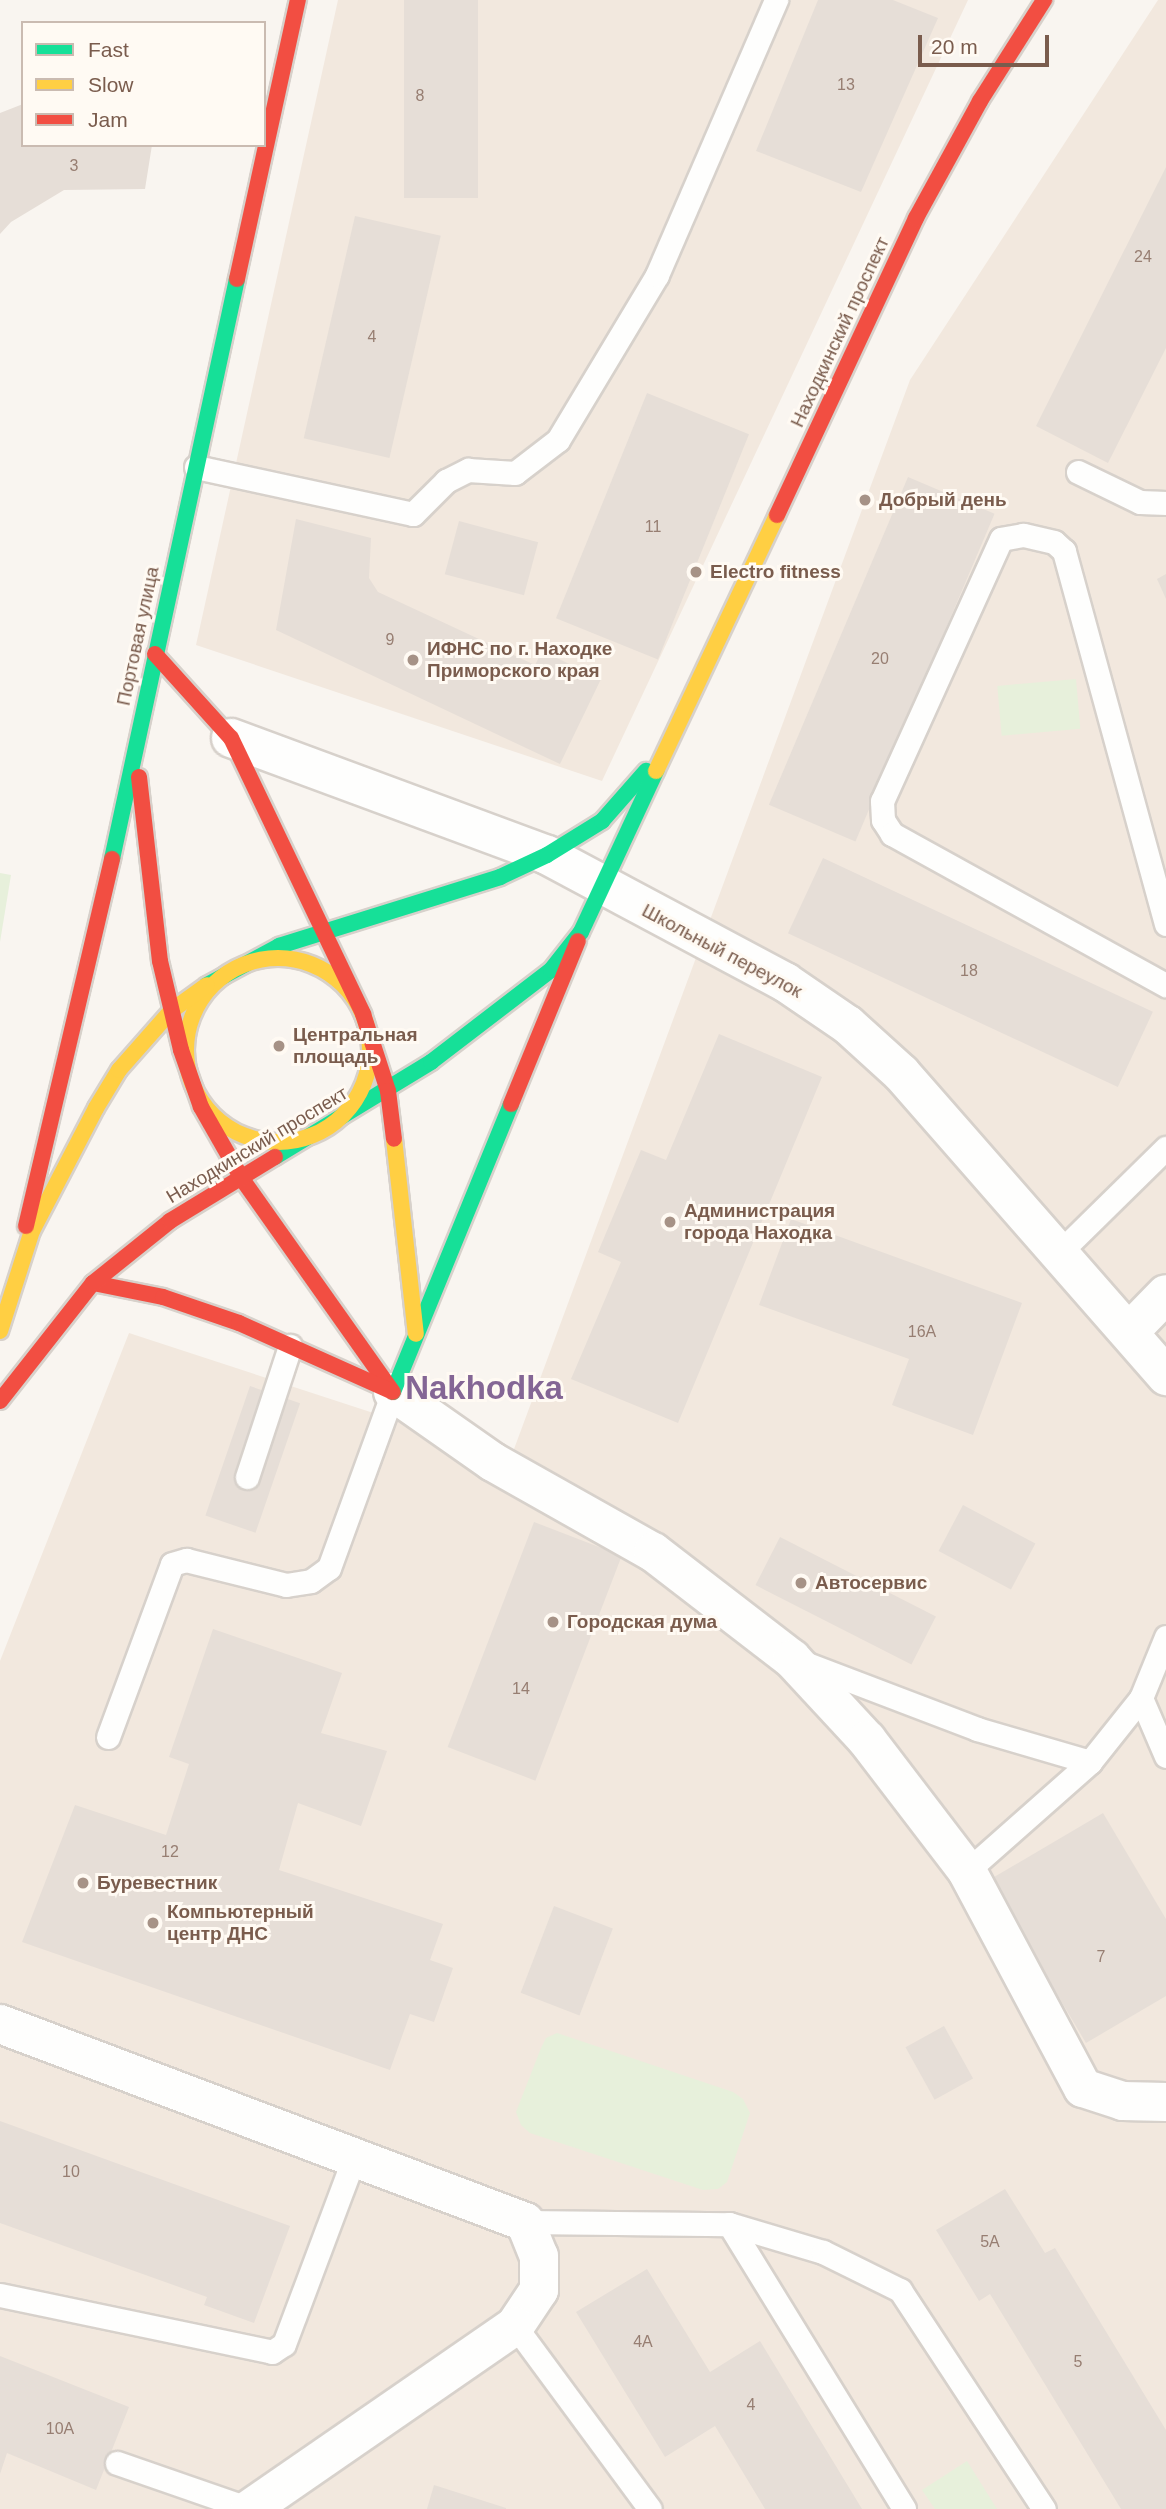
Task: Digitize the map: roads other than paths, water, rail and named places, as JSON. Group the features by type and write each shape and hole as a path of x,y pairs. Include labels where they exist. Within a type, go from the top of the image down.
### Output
{"street":[{"name":"Портовая улица","path":"266,147 298,0"},
{"name":"Находкинский проспект","path":"0,1401 93,1283 170,1221 388,1091 512,1003 551,970 581,932 605,889 697,693 916,218 980,101 1044,0"},
{"name":"Портовая улица","path":"13,1279 71,1047 266,147"},
{"path":"155,654 231,738 363,1014 388,1091 416,1334"},
{"name":"Находкинский проспект","path":"0,1331 13,1279 32,1231 96,1108 119,1070 171,1011 242,966 321,929 468,887 547,855 603,821 644,774 697,693"},
{"name":"Школьный переулок","path":"231,738 547,855 605,889 785,982 848,1025 901,1073 1131,1331 1166,1376"},
{"path":"136,747 160,961 192,1086 242,1179 393,1392"},
{"path":"393,1392 581,932"},
{"path":"270,959 299,961 325,971 348,989 363,1014 370,1041 368,1070 358,1097 339,1120 314,1135 276,1141 257,1140 230,1130 208,1111 192,1086 185,1059 187,1030 195,1012 217,981 242,966 270,959"},
{"path":"93,1283 163,1297 290,1346 393,1392 493,1462 653,1552 792,1659 867,1740 967,1871 1083,2088 1123,2101 1166,2102"},
{"path":"1131,1331 1166,1294"},
{"path":"0,2024 525,2222 539,2256 539,2290 515,2326 250,2509"}],"lane":[{"path":"196,467 413,514 446,481 468,470 515,473 558,440 657,275 776,0"},
{"path":"1078,472 1140,502 1166,503"},
{"path":"1166,924 1064,551 1054,542 1024,536 1001,539 882,801 883,820 892,834 1166,985"},
{"path":"1059,1253 1166,1148"},
{"path":"247,1477 290,1346"},
{"path":"108,1737 172,1564 186,1560 286,1585 311,1581 330,1568 393,1392"},
{"path":"967,1871 1090,1762 1141,1698 1166,1637"},
{"path":"792,1659 977,1730 1090,1762"},
{"path":"1141,1698 1166,1756"},
{"path":"0,2295 272,2352 284,2344 354,2158"},
{"path":"525,2222 729,2224 823,2252 900,2290 1044,2509"},
{"path":"729,2224 904,2509"},
{"path":"515,2326 650,2509"},
{"path":"117,2463 250,2509"}],"place":[{"name":"Добрый день","path":"865,500"},
{"name":"Electro fitness","path":"696,572"},
{"name":"ИФНС по г. Находке Приморского края","path":"413,660"},
{"name":"Центральная площадь","path":"279,1046"},
{"name":"Администрация города Находка","path":"670,1222"},
{"name":"Автосервис","path":"801,1583"},
{"name":"Городская дума","path":"553,1622"},
{"name":"Буревестник","path":"83,1883"},
{"name":"Компьютерный центр ДНС","path":"153,1923"}],"district":[{"name":"Nakhodka","path":"484,1388"}]}
